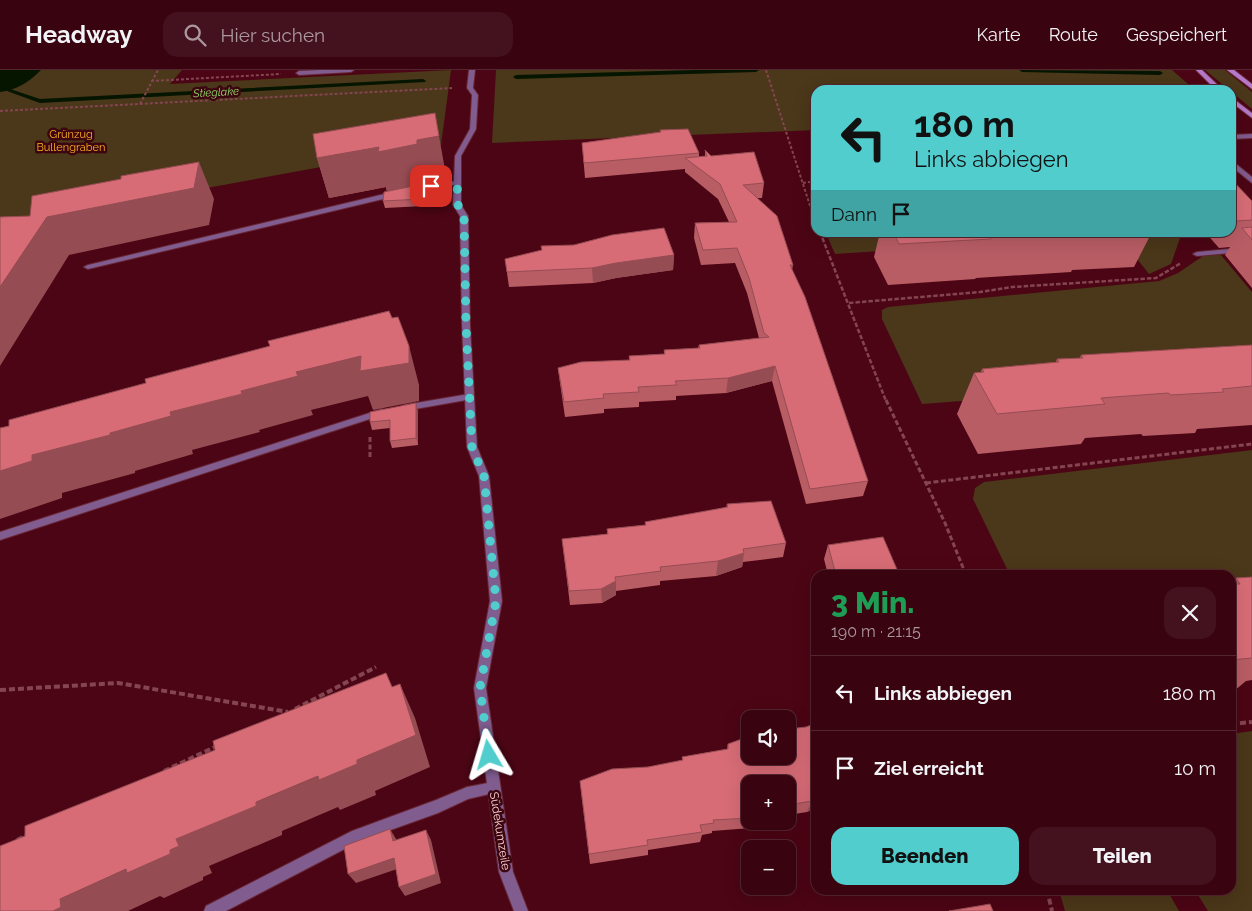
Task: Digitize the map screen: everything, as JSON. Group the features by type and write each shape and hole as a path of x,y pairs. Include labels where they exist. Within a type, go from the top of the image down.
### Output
{"main road":[{"path":"1199,70 1215,85"},
{"path":"1230,70 1252,87"},
{"path":"1236,103 1252,116"}],"street":[{"path":"299,73 351,70"},
{"name":"Südekumzeile","path":"472,70 470,88 475,95 473,129 458,156 457,183 458,205 464,216 472,447 484,476 496,601 480,688 506,872 521,911"},
{"path":"1236,137 1252,136"},
{"path":"1236,167 1252,181"},
{"path":"88,266 420,188 457,183"},
{"path":"1197,254 1252,249"},
{"path":"0,536 369,415 469,396"},
{"path":"212,911 357,836 438,806 467,793 493,788"}],"path":[{"path":"140,104 151,80 158,70"},
{"path":"766,70 811,208"},
{"path":"151,80 299,73"},
{"path":"0,110 470,88"},
{"path":"803,183 811,182"},
{"path":"822,237 849,303 878,384 945,523 964,570"},
{"path":"849,303 980,292 1012,287 1156,278 1197,254"},
{"path":"926,482 1252,444"},
{"path":"280,717 376,666"},
{"path":"0,690 118,683 288,712"},
{"path":"1236,724 1252,722"},
{"path":"162,771 225,742"},
{"path":"9,843 36,830"},
{"path":"1047,895 1052,911"}],"green space":[{"name":"Grünzug Bullengraben","path":"0,70 182,70 170,84 451,70 441,145 0,226"},
{"path":"496,70 1172,70 1189,85 811,85 811,130 492,143"},
{"path":"1205,70 1225,70 1252,92 1252,109 1236,96 1236,85 1223,85"},
{"path":"828,237 1088,237 835,254"},
{"path":"1120,237 1179,237 1171,264 1149,274"},
{"path":"1220,254 1252,292 1252,391 1243,380 922,404 882,319 882,310 888,307 1159,281 1178,273 1203,256"},
{"path":"1252,450 1252,609 1236,611 1236,570 1008,570 973,499 975,488 984,482"},
{"path":"1252,731 1252,911 1208,911 1198,895 1236,895 1236,733"},
{"path":"1060,895 1170,895 1179,911 1065,911"}],"shaded area":[{"path":"0,70 41,70 22,85 0,92"}],"building":[{"path":"435,113 439,136 417,140 417,144 378,152 379,147 317,158 313,134"},
{"path":"688,129 699,153 584,163 582,143 661,132 660,130"},
{"path":"705,150 711,156 754,152 764,183 743,185 777,216 793,265 790,265 805,297 868,481 810,489 775,366 728,378 675,381 677,385 638,387 639,392 603,394 604,398 564,402 558,368 581,362 630,360 629,356 665,354 664,350 700,348 699,345 769,337 764,333 749,278 737,248 703,250 695,223 737,222 720,184 685,158 707,156"},
{"path":"199,162 194,188 47,217 0,287 0,217 30,216 32,196 121,179 121,176"},
{"path":"423,184 422,199 383,201 384,192"},
{"path":"1236,184 1252,201 1252,220 1236,221"},
{"path":"1252,227 1252,240 1242,228"},
{"path":"664,228 674,255 592,268 507,272 505,259 542,250 541,246 574,245 612,235"},
{"path":"896,237 990,237 991,239 899,244"},
{"path":"389,311 392,318 398,317 409,346 409,363 360,371 361,356 296,372 298,376 241,391 242,394 170,412 171,416 110,433 110,435 32,455 32,461 0,471 0,428 9,426 9,420 146,383 145,379 270,346 268,341"},
{"path":"1252,345 1252,386 1222,389 1224,392 1171,395 1168,393 1101,398 1105,404 997,414 974,373 984,372 982,369 1059,362 1057,359 1083,358 1081,355"},
{"path":"416,403 416,438 390,441 390,420 370,422 370,412"},
{"path":"771,501 786,543 743,549 744,553 718,561 660,567 661,571 615,577 616,581 601,589 569,591 562,539 608,534 607,529 646,525 645,522 728,507 727,504"},
{"path":"883,537 897,570 835,570 828,545"},
{"path":"1252,577 1252,658 1236,660 1236,584 1240,584 1236,578"},
{"path":"386,673 392,687 400,684 416,735 357,760 357,764 319,780 318,776 256,802 256,806 176,839 179,846 170,850 170,854 127,873 126,869 60,899 61,907 53,911 0,911 0,846 25,836 25,826 215,750 213,741"},
{"path":"811,725 811,801 796,804 796,775 741,775 741,818 713,820 714,823 700,825 702,832 647,840 648,845 589,854 580,781 612,769 648,767 683,760 682,757 728,749 728,744 741,739 741,765 796,765 796,728"},
{"path":"390,829 393,841 426,830 436,874 399,887 394,858 348,874 344,846"},
{"path":"990,904 993,911 949,911"}],"waterway":[{"name":"Stieglake","path":"516,77 756,70"},
{"name":"Stieglake","path":"1022,70 1160,73"},
{"name":"Stieglake","path":"10,91 40,101 423,81"}],"route":[{"path":"431,186 457,183 458,205 464,216 466,325 472,447 484,476 496,601 480,688 489,755"}]}
